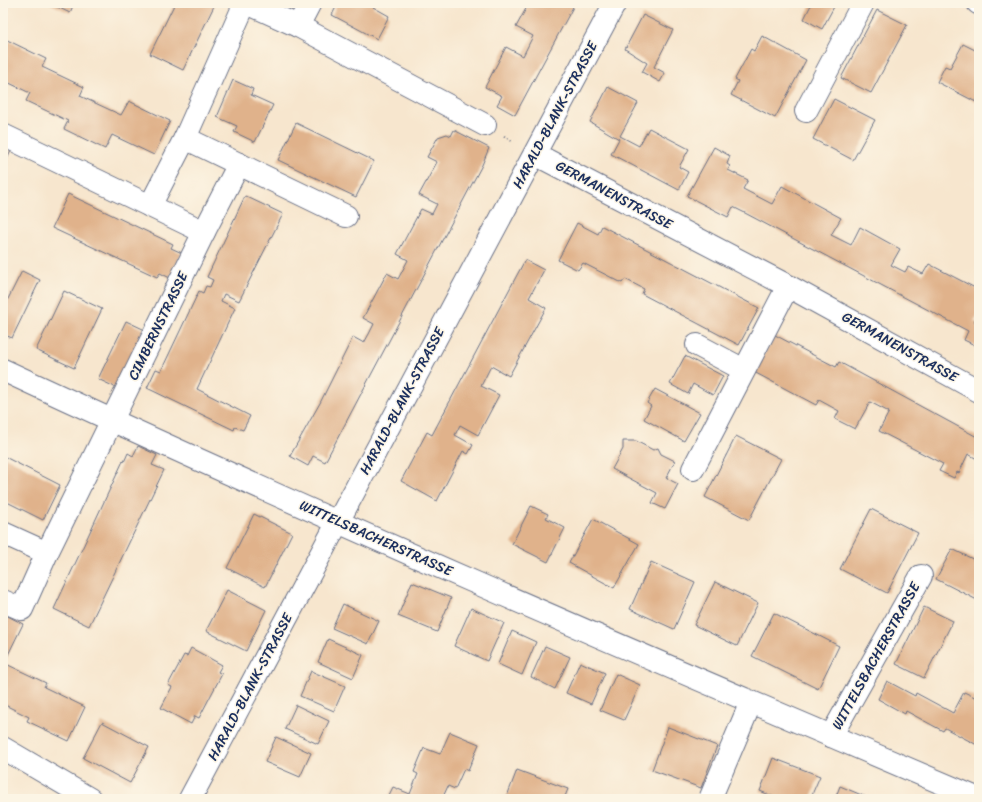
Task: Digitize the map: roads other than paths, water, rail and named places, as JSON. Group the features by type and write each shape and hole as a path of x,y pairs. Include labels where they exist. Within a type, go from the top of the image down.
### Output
{"street":[{"path":"150,206 185,138 246,3 298,26 485,125"},
{"path":"298,26 310,3"},
{"name":"HARALD-BLANK-STRASSE","path":"190,799 535,154 614,3"},
{"path":"806,111 863,3"},
{"path":"3,135 204,232"},
{"path":"185,138 346,216"},
{"name":"GERMANENSTRASSE","path":"535,154 788,286 979,391"},
{"name":"CIMBERNSTRASSE","path":"3,601 22,609 47,553 238,164"},
{"path":"693,468 788,286"},
{"path":"697,345 744,370"},
{"name":"WITTELSBACHERSTRASSE","path":"3,370 113,421 338,521 751,702 979,799"},
{"path":"3,533 47,553"},
{"name":"WITTELSBACHERSTRASSE","path":"831,736 921,576"},
{"path":"710,799 751,702"},
{"path":"3,748 90,799"}]}
